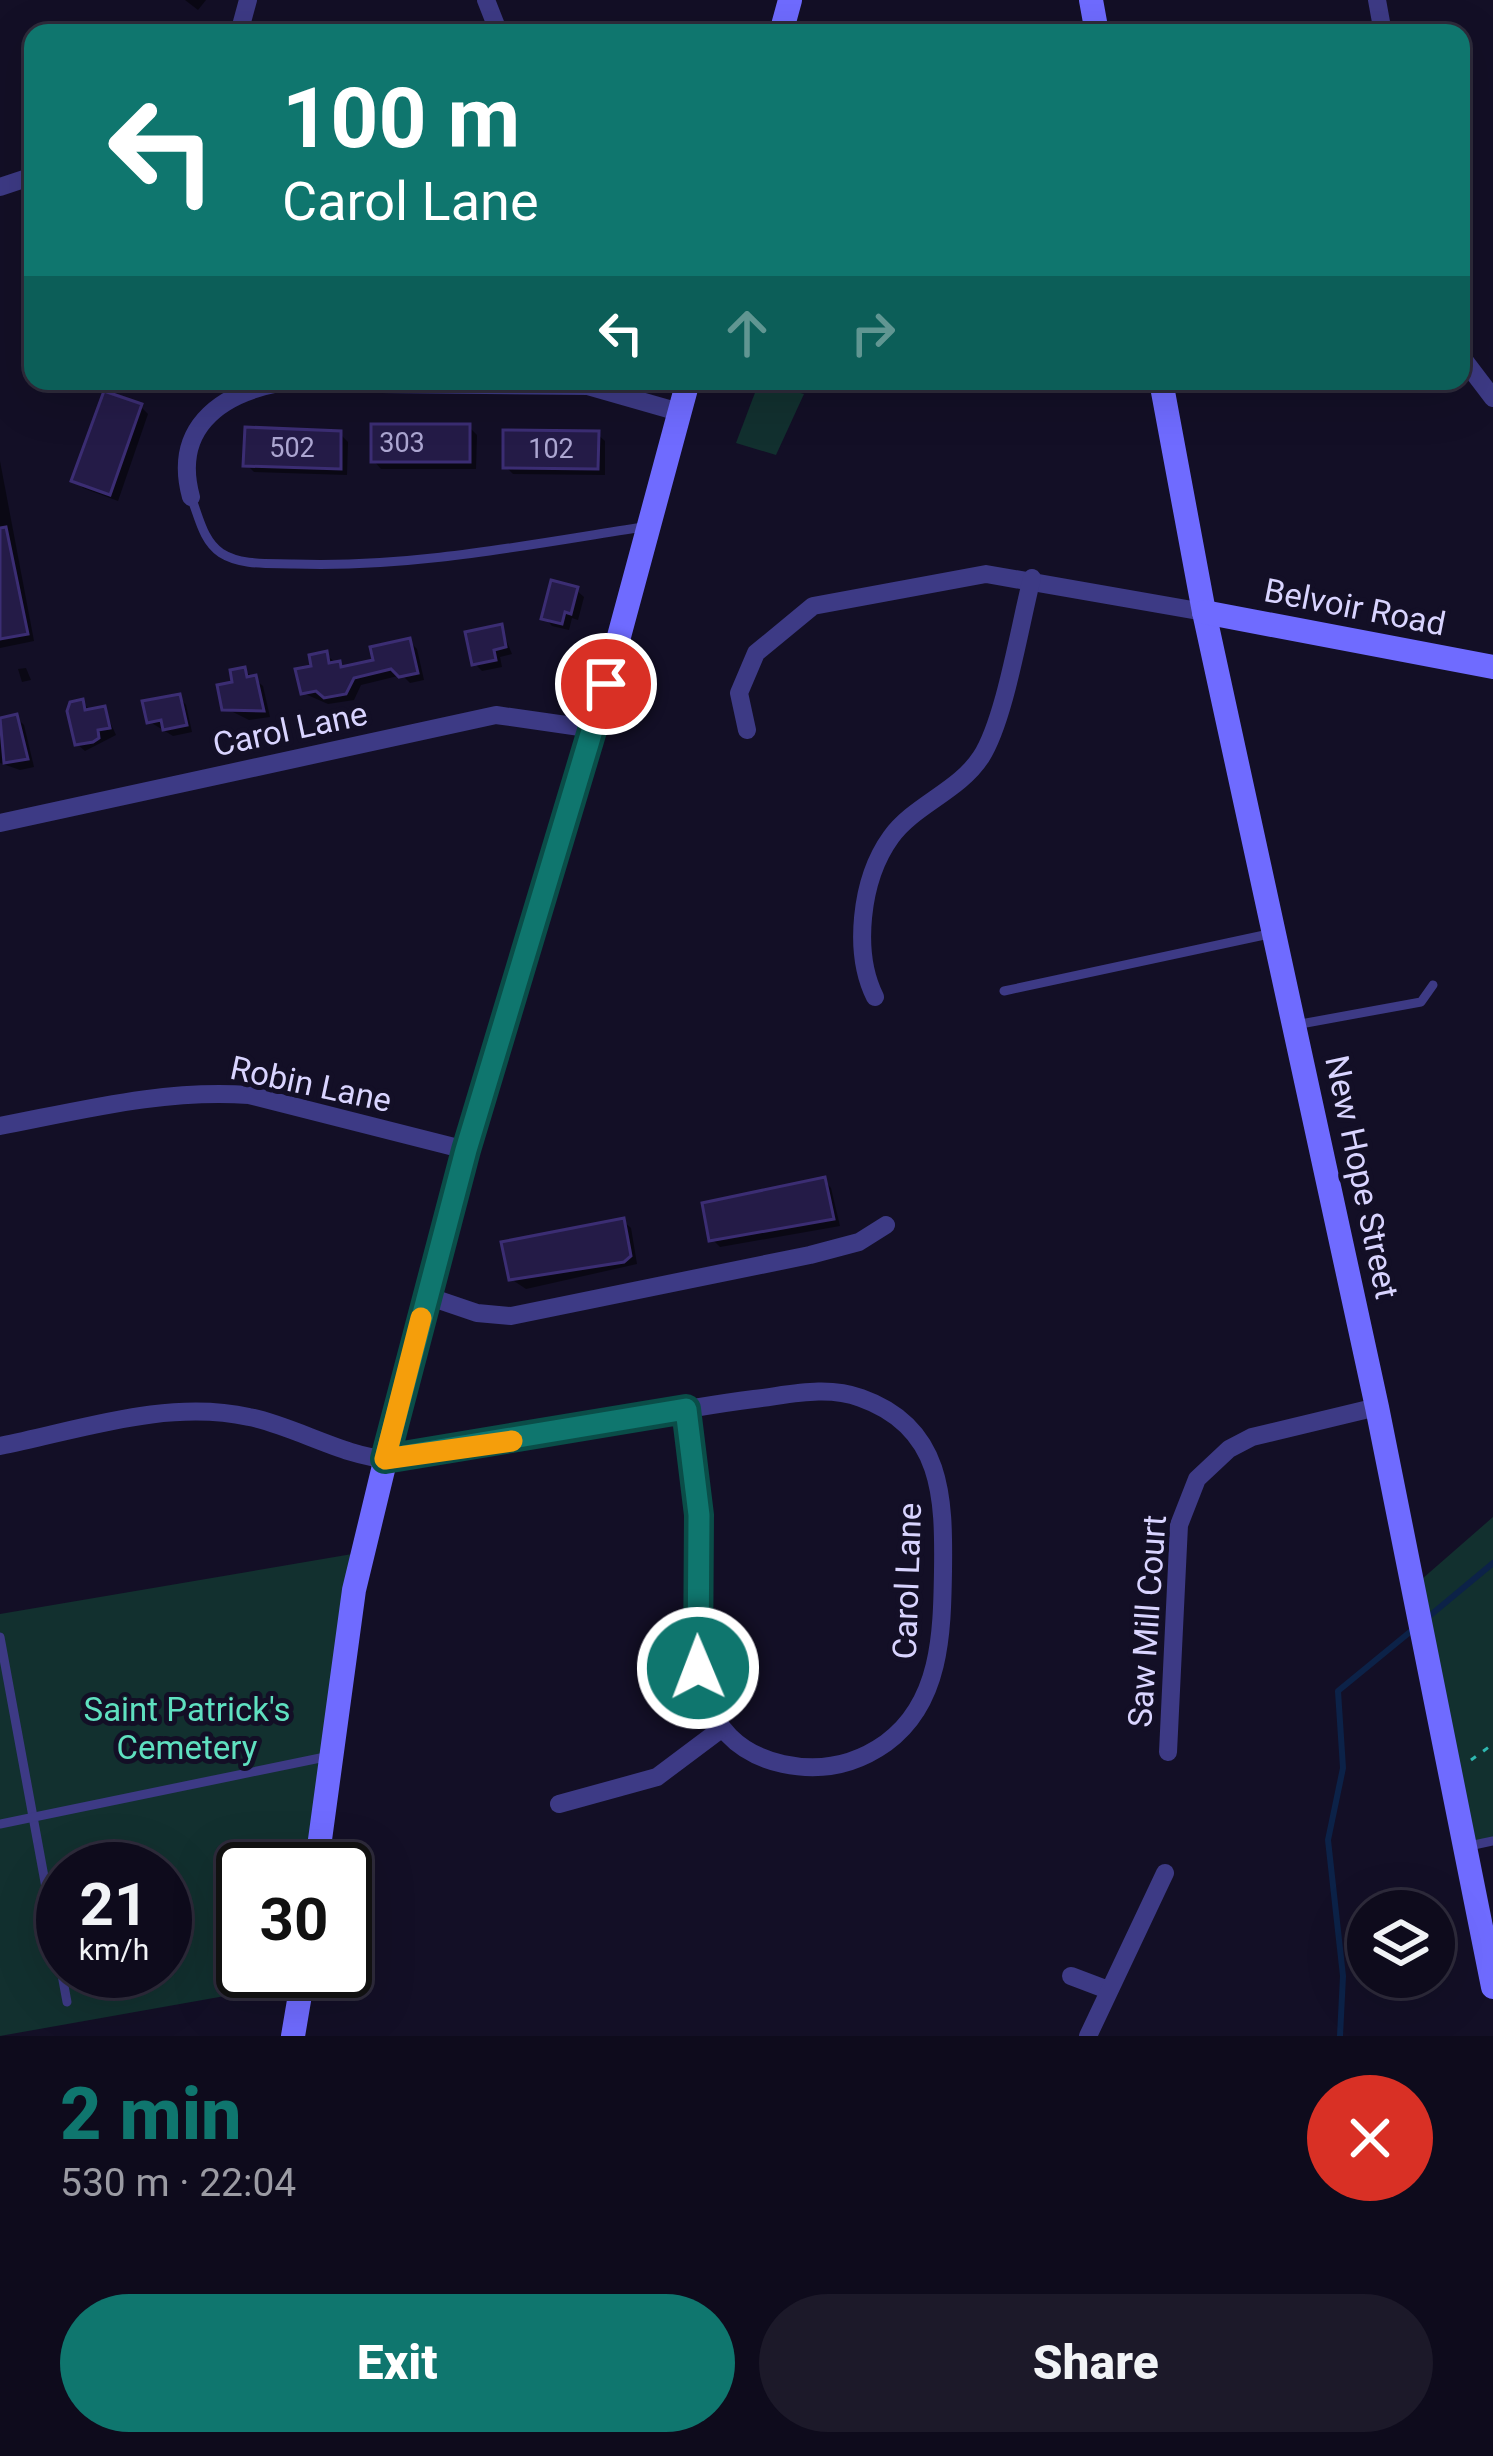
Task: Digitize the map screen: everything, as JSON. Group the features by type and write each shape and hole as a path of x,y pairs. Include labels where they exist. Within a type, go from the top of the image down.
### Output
{"street":[{"path":"1470,368 1493,398"},
{"path":"191,497 182,465 195,430 219,407 258,390"},
{"path":"602,390 679,412"},
{"path":"319,1842 354,1590 385,1459 466,1150 594,729 685,390"},
{"name":"New Hope Street","path":"1163,390 1204,612 1377,1407 1493,1987"},
{"path":"747,730 739,693 756,653 813,606 986,574 1032,578 1204,612"},
{"path":"874,997 860,968 862,926 876,869 891,837 980,759 1032,578"},
{"name":"Belvoir Road","path":"1204,612 1493,667"},
{"name":"Carol Lane","path":"0,823 496,715 594,729"},
{"name":"Robin Lane","path":"0,1126 139,1099 214,1093 249,1095 466,1150"},
{"path":"427,1297 477,1313 512,1316 810,1255 859,1242 886,1225"},
{"name":"Carol Lane","path":"0,1446 154,1414 214,1411 252,1417 385,1459 801,1392 860,1397 905,1426 933,1460 940,1481 943,1574 935,1670 910,1722 876,1750 822,1768 760,1759 721,1729"},
{"name":"Saw Mill Court","path":"1168,1752 1178,1525 1197,1479 1229,1449 1252,1437 1377,1407"},
{"path":"559,1804 657,1777 721,1729 710,1714 698,1668 699,1515 686,1409"},
{"path":"1088,2036 1165,1873"},
{"path":"1071,1976 1108,1990"},
{"path":"293,2036 299,1998"}],"lane":[{"path":"191,497 208,542 220,553 262,562 366,567 429,562 648,526"},
{"path":"1004,991 1275,933"},
{"path":"1295,1025 1421,1002 1433,985"},
{"path":"0,1637 67,2002"},
{"path":"0,1824 330,1756"},
{"path":"1464,1847 1493,1840"}],"path":[{"path":"1469,1760 1493,1744"}],"green space":[{"path":"756,390 804,394 776,455 736,443"},
{"path":"1493,1517 1493,1841 1464,1847 1414,1586"},
{"name":"Saint Patrick's Cemetery","path":"364,1552 320,1842 216,1842 216,1998 0,2036 0,1614"}],"building":[{"path":"104,391 142,404 110,495 71,481"},
{"path":"371,424 470,424 470,462 371,462"},
{"path":"245,427 341,431 341,469 243,466"},
{"path":"503,430 599,431 598,469 503,468"},
{"path":"6,527 28,634 0,639 0,528"},
{"path":"551,580 578,587 571,614 565,612 562,624 541,619"},
{"path":"502,624 506,647 494,650 496,660 472,665 465,632"},
{"path":"410,638 418,673 399,677 391,669 354,678 346,694 324,698 316,691 301,694 295,669 311,666 309,655 327,651 329,663 340,661 341,667 373,660 370,647"},
{"path":"245,667 247,677 256,675 264,711 222,710 217,685 232,682 230,670"},
{"path":"180,694 187,725 163,730 161,720 147,723 142,701"},
{"path":"83,699 85,710 105,706 110,728 98,730 99,738 93,742 75,745 67,711 70,702"},
{"path":"17,714 28,759 4,763 0,718"},
{"path":"825,1177 834,1219 709,1241 702,1203"},
{"path":"624,1218 631,1256 624,1262 509,1280 501,1242"}],"waterway":[{"path":"1427,1618 1493,1563"},
{"path":"1340,2036 1343,1976 1328,1840 1343,1768 1338,1691 1416,1627"}],"slow traffic":[{"path":"421,1318 385,1459 512,1441"}],"route":[{"path":"606,684 466,1150 385,1459 686,1409 699,1515 698,1668"}]}
